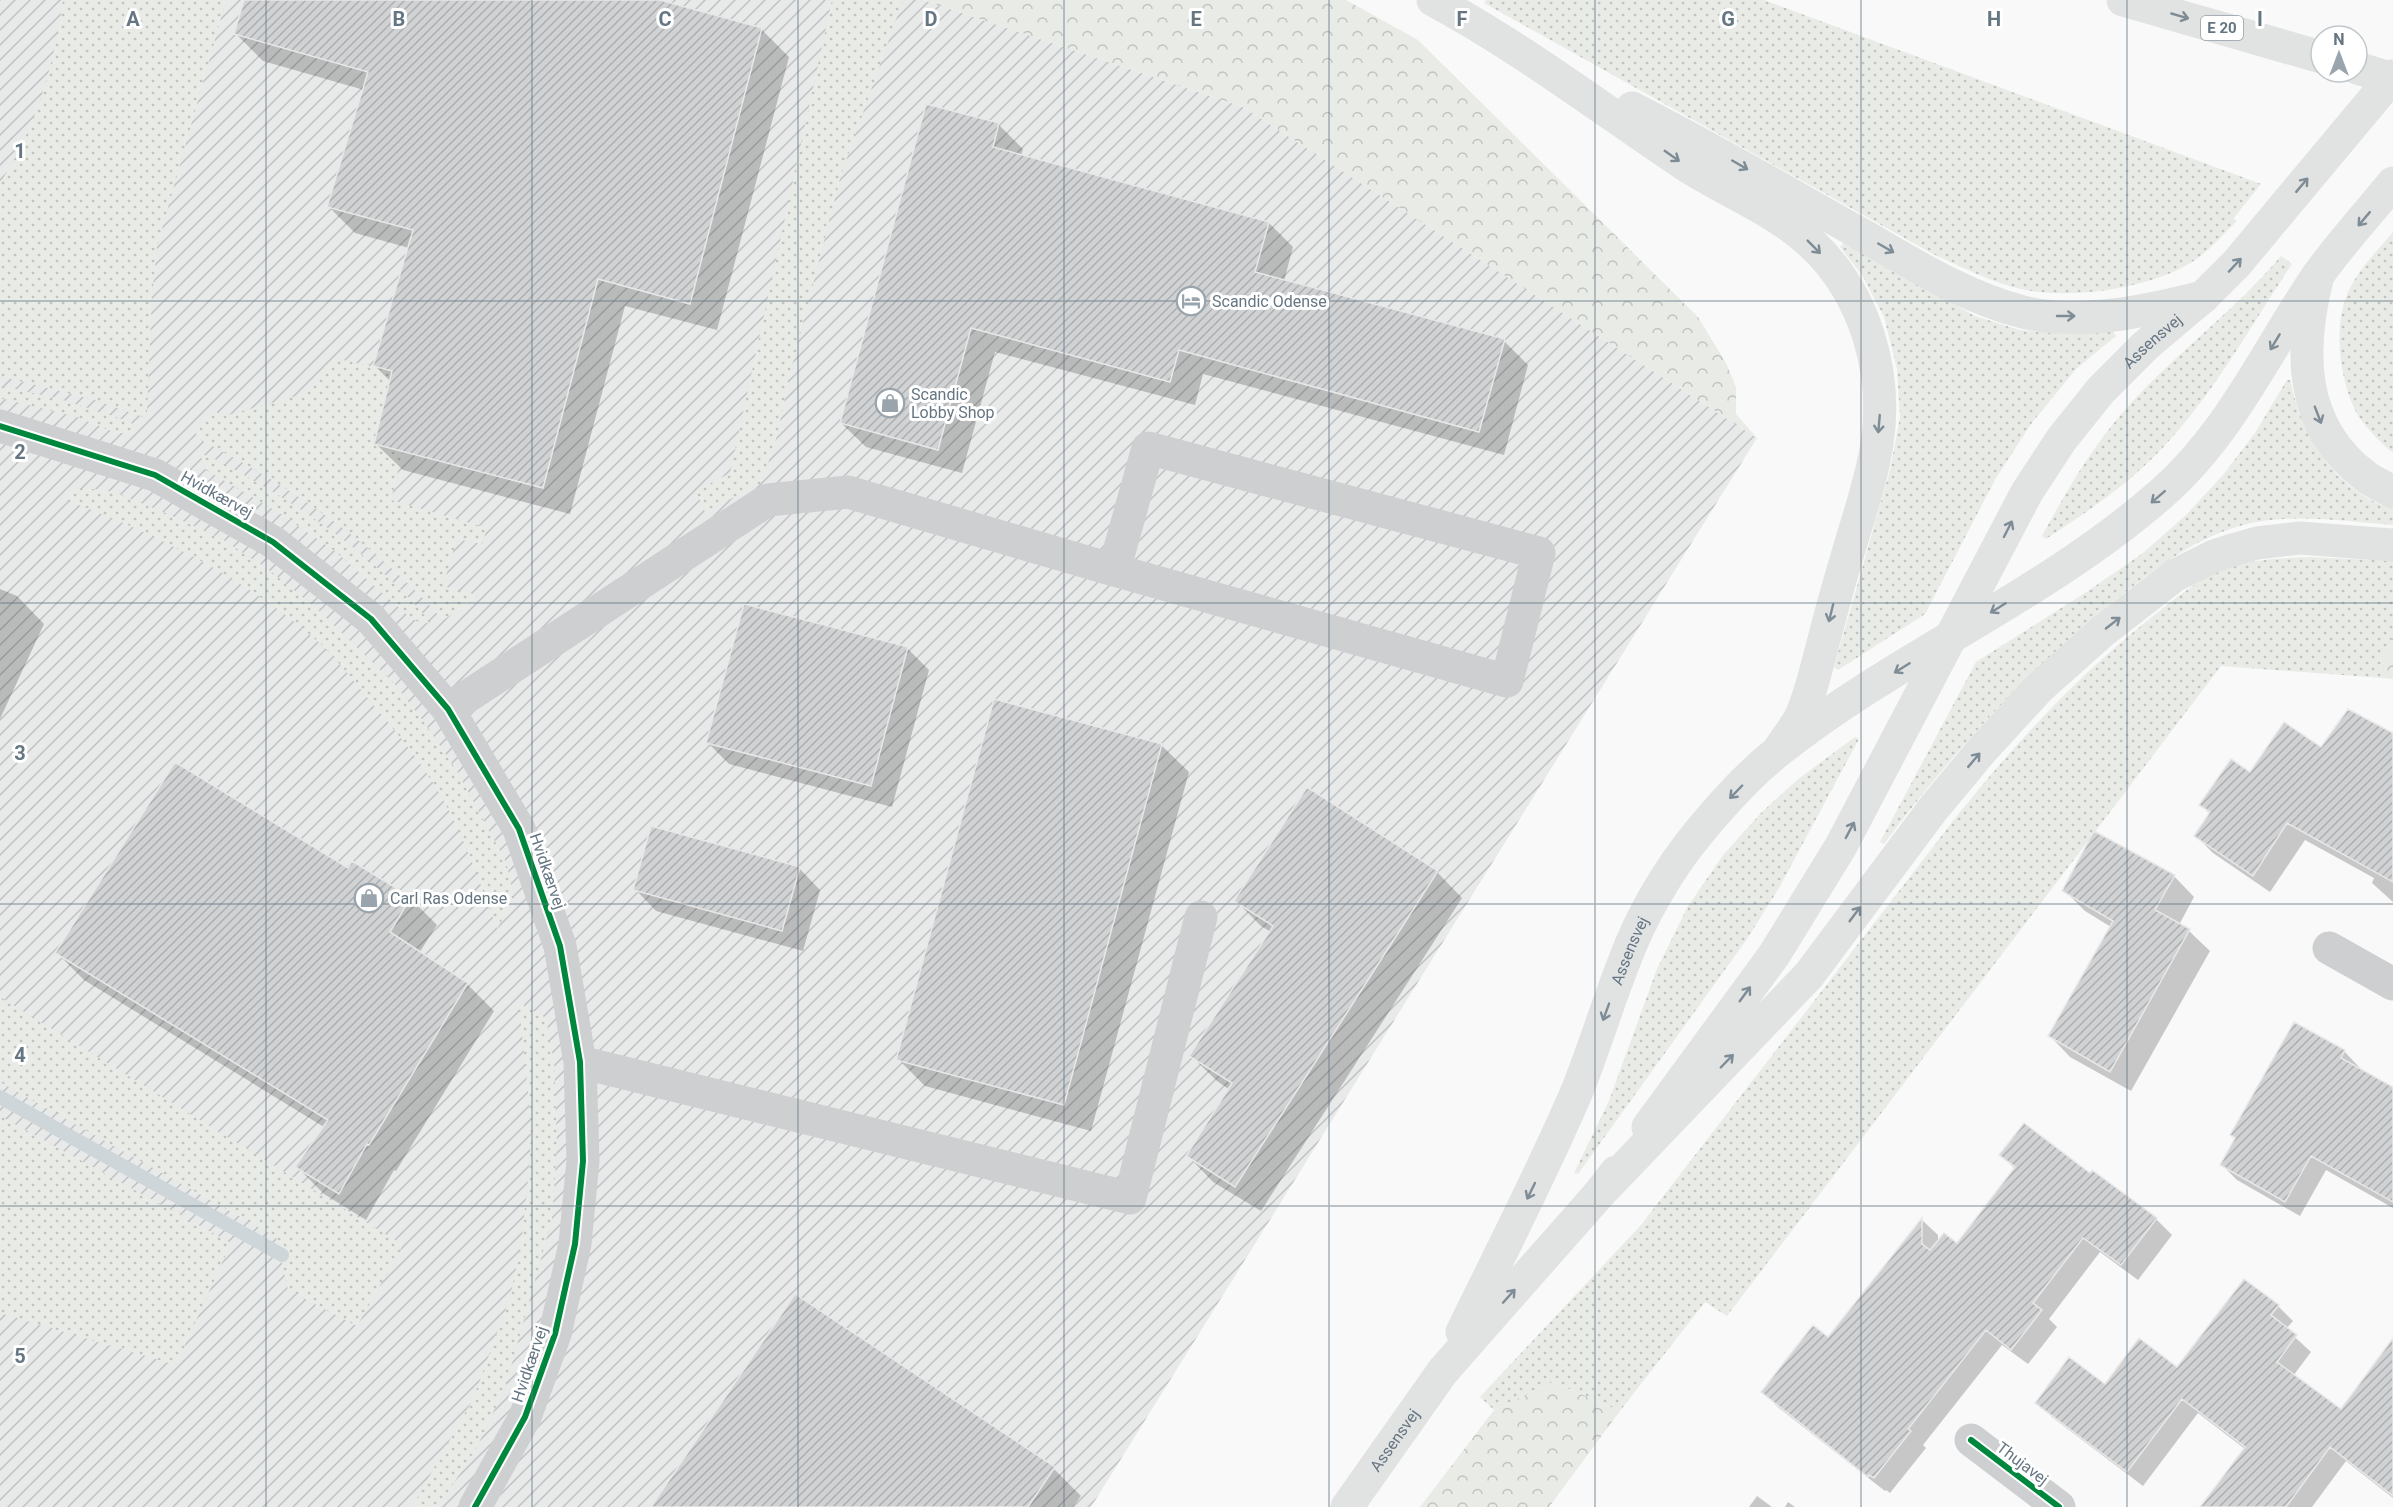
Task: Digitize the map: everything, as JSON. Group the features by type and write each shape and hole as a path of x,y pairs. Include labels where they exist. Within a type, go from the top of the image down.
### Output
{"main road":[{"path":"1433,0 1521,51 1700,142 1937,278 1983,299 2024,312 2061,317 2109,315 2157,309 2203,297"},
{"name":"E 20","path":"2123,0 2309,54"},
{"path":"1521,51 1686,165 1767,212 1810,242 1844,284 1867,329 1873,350 1880,397 1880,416 1873,467 1835,596 1812,686 1800,718 1778,751"},
{"path":"2369,71 2393,78"},
{"name":"Assensvej","path":"1347,1507 1443,1371 1599,1194 1774,956 1841,846 2027,492 2061,440 2101,390 2145,346 2203,297 2237,263 2393,78"},
{"name":"Assensvej","path":"1443,1371 1577,1090 1625,958 1659,891 1698,833 1736,791 1778,751 1830,713 2082,556 2164,492 2196,459 2227,420 2326,265 2393,183"},
{"path":"2326,265 2308,313 2306,351 2309,391 2322,425 2342,453 2365,476 2393,492"},
{"path":"1599,1194 1809,975 1933,809 1982,750 2039,688 2103,631 2174,576 2214,556 2236,549 2257,543 2300,538 2393,545"}],"street":[{"name":"Hvidkærvej","path":"0,426 155,475 273,542 371,619 448,709 519,829 560,946 580,1062 583,1161 575,1244 555,1334 525,1417 475,1507"},
{"path":"448,709 768,500 848,492 1114,570 1507,681 1539,553 1148,448 1114,570"},
{"path":"580,1062 1130,1198 1201,917"},
{"path":"2329,948 2393,984"},
{"name":"Thujavej","path":"1971,1440 2059,1507"}],"shaded area":[{"path":"0,0 923,0 1243,107 1757,438 1091,1507 0,1507"}],"green space":[{"path":"63,0 226,0 157,247 152,296 147,413 143,417 95,400 0,376 0,183 23,141 42,95 55,47"},
{"path":"832,0 903,0 841,175 793,362 774,448 760,484 705,512 696,491 730,473"},
{"path":"923,0 1346,0 1418,40 1698,317 1726,363 1736,387 1736,414 1757,438 1243,107"},
{"path":"1486,0 1764,0 2261,184 2233,219 2237,221 2199,257 2169,274 2131,285 2090,292 2050,293 2019,289 1981,276 1933,254 1484,3"},
{"path":"2393,232 2393,453 2378,440 2356,412 2342,370 2339,338 2343,308 2355,278"},
{"path":"1844,242 1975,316 2020,330 2064,334 2113,331 2116,336 2076,369 2031,424 1996,478 1925,614 1838,670 1834,667 1890,470 1900,417 1897,369 1884,317 1862,275 1840,247"},
{"path":"2281,256 2292,264 2205,397 2165,446 2096,505 2046,539 2042,536 2090,455 2125,410"},
{"path":"339,359 392,371 374,443 403,451 391,500 487,528 482,544 457,539 443,586 477,595 469,604 443,620 388,565 328,517 264,475 197,438 196,433 214,409 221,417 300,395 317,384 326,365"},
{"path":"2287,380 2290,380 2303,422 2324,459 2354,489 2372,501 2393,509 2393,525 2311,519 2270,520 2230,529 2201,541 2173,557 2088,623 2025,681 1966,743 1884,844 1880,842 1976,662 2143,553 2186,515 2223,475 2255,433"},
{"path":"0,386 60,399 128,421 136,426 131,433 116,433 77,417 0,398"},
{"path":"200,454 231,468 299,508 323,525 370,561 413,602 432,624 416,621 336,552 281,514 206,470"},
{"path":"75,489 114,492 222,539 269,570 316,608 394,683 457,771 506,862 514,897 497,929 468,851 440,794 405,743 332,655 297,624 236,581 169,544 66,500 71,491"},
{"path":"2309,557 2393,561 2393,637 2381,662 2382,678 2221,666 1727,1316 1705,1302 1620,1411 1553,1382 1494,1410 1480,1397 1641,1225 1953,821 2044,715 2120,643 2185,591 2205,578 2227,568 2247,563"},
{"path":"2393,637 2393,679 2382,678 2381,662"},
{"path":"1855,737 1859,739 1779,888 1747,939 1578,1174 1574,1173 1609,1101 1657,969 1688,906 1724,854 1761,813 1797,780"},
{"path":"0,997 403,1245 357,1326 288,1290 276,1237 0,1082"},
{"path":"516,1001 546,1018 554,1062 557,1144 552,1219 506,1385 476,1449 438,1507 412,1507 473,1399 510,1297 521,1245 530,1161 531,1121 521,1025"},
{"path":"0,1116 231,1243 176,1365 0,1313"},
{"path":"1553,1382 1620,1411 1549,1507 1420,1507 1494,1410"}],"building":[{"path":"244,0 660,0 762,28 690,304 598,279 543,488 374,444 392,371 373,366 413,230 327,207 368,72 234,34"},
{"path":"926,104 999,123 993,147 1269,222 1255,272 1505,339 1479,432 1179,350 1170,382 971,328 938,450 840,423"},
{"path":"744,604 908,647 871,786 706,743"},
{"path":"994,699 1162,744 1064,1105 896,1060"},
{"path":"2348,709 2393,733 2393,882 2287,823 2253,876 2194,836 2210,812 2199,805 2231,759 2250,772 2284,722 2321,747"},
{"path":"175,762 348,868 352,861 411,897 390,932 468,983 369,1145 367,1144 339,1194 295,1167 328,1120 55,953"},
{"path":"1307,787 1438,871 1235,1187 1186,1156 1232,1083 1189,1056 1273,926 1234,901"},
{"path":"651,826 800,867 782,931 633,890"},
{"path":"2094,831 2175,875 2155,910 2190,929 2110,1072 2048,1036 2113,921 2062,891"},
{"path":"2294,1022 2345,1050 2341,1058 2393,1087 2393,1202 2311,1156 2285,1202 2220,1165 2235,1138 2230,1135"},
{"path":"2024,1123 2090,1173 2092,1170 2157,1218 2121,1265 2083,1238 2033,1303 2042,1310 2011,1350 1986,1330 1908,1429 1911,1431 1874,1478 1869,1475 1868,1477 1761,1392 1813,1325 1828,1337 1922,1218 1922,1244 1930,1250 1944,1233 1957,1243 2015,1167 1999,1155"},
{"path":"2244,1279 2279,1305 2271,1315 2297,1335 2277,1362 2341,1409 2393,1338 2393,1496 2330,1447 2286,1507 2200,1507 2245,1447 2182,1399 2127,1472 2035,1403 2069,1357 2105,1384 2139,1338 2177,1367"},
{"path":"795,1294 1055,1467 1028,1507 651,1507"}],"waterway":[{"path":"0,1097 282,1255"}],"cycle path":[{"path":"0,426 155,475 273,542 371,619 448,709 519,829 560,946 580,1062 583,1161 575,1244 555,1334 525,1417 475,1507"},
{"path":"1971,1440 2059,1507"}],"place":[{"name":"Scandic Odense","path":"1191,301"},
{"name":"Scandic Lobby Shop","path":"890,403"},
{"name":"Carl Ras Odense","path":"369,898"}]}
